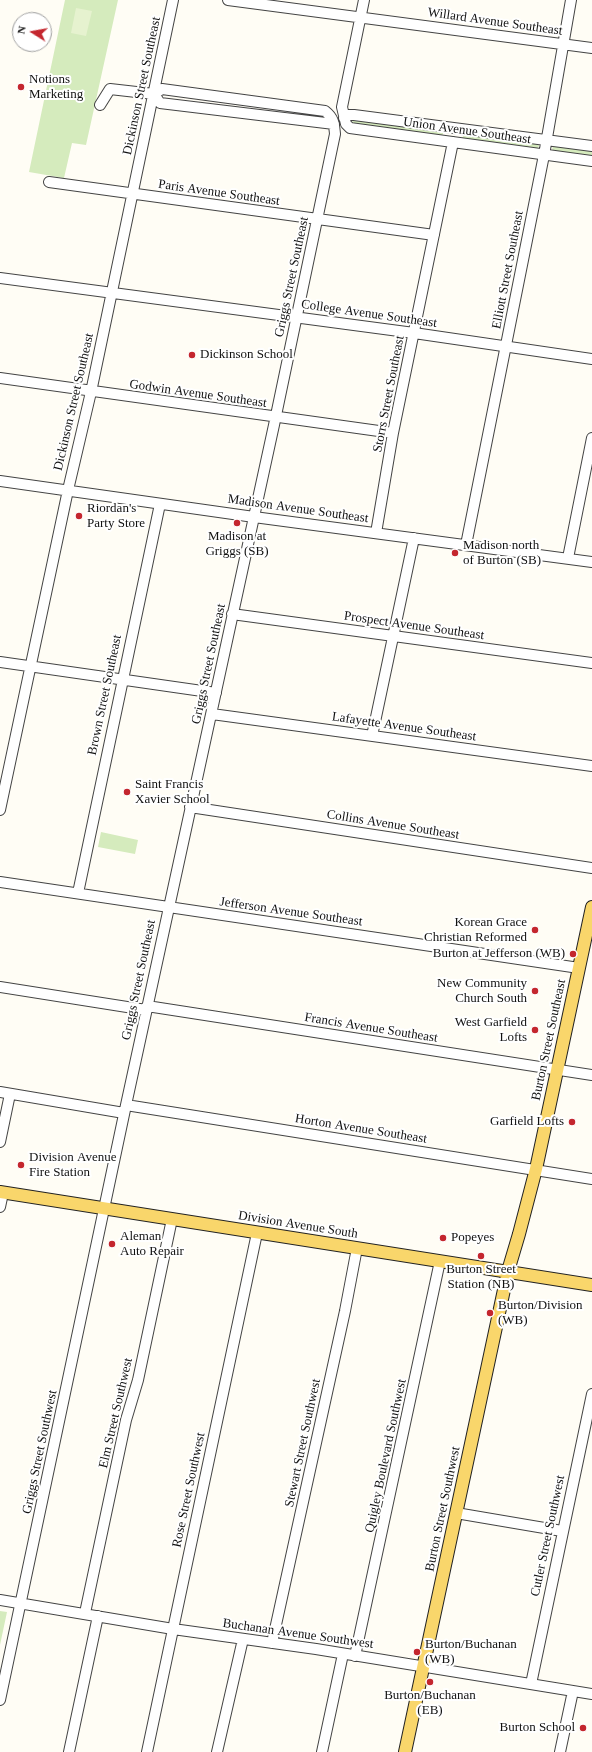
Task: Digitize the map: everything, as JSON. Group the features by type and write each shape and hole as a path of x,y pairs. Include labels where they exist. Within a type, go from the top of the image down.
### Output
{"main road":[{"name":"Burton Street Southeast","path":"508,1271 520,1234 536,1169 592,907"},
{"name":"Division Avenue South","path":"1,1193 592,1285"},
{"name":"Burton Street Southwest","path":"405,1752 508,1271"}],"street":[{"name":"Dickinson Street Southeast","path":"0,810 32,666 68,490 91,392 173,0"},
{"name":"Willard Avenue Southeast","path":"228,0 592,48"},
{"path":"364,0 342,107 344,118 348,115 354,115 592,146"},
{"name":"Elliott Street Southeast","path":"466,545 544,155 571,0"},
{"path":"100,105 110,90 154,94"},
{"name":"Griggs Street Southeast","path":"104,1209 146,1008 276,418 335,134 332,116 325,111 162,90 154,94"},
{"name":"Union Avenue Southeast","path":"344,118 346,124 350,128 592,161"},
{"name":"Storrs Street Southeast","path":"376,533 393,433 453,142"},
{"name":"Paris Avenue Southeast","path":"49,182 434,235"},
{"name":"College Avenue Southeast","path":"0,278 414,332 592,359"},
{"name":"Godwin Avenue Southeast","path":"0,378 276,418 393,433"},
{"path":"568,558 592,438"},
{"name":"Madison Avenue Southeast","path":"0,481 254,517 592,562"},
{"name":"Brown Street Southeast","path":"78,893 160,504"},
{"path":"372,736 414,538"},
{"name":"Prospect Avenue Southeast","path":"232,614 592,663"},
{"path":"0,662 122,681 216,693"},
{"name":"Lafayette Avenue Southeast","path":"212,714 592,766"},
{"name":"Collins Avenue Southeast","path":"190,807 592,868"},
{"name":"Jefferson Avenue Southeast","path":"0,882 579,968"},
{"name":"Francis Avenue Southeast","path":"0,987 592,1075"},
{"path":"0,1142 5,1093"},
{"name":"Horton Avenue Southeast","path":"5,1093 536,1169 592,1179"},
{"path":"0,1207 1,1193"},
{"name":"Griggs Street Southwest","path":"0,1700 104,1209"},
{"name":"Elm Street Southwest","path":"85,1613 126,1420 138,1380 172,1219"},
{"name":"Rose Street Southwest","path":"147,1752 257,1233"},
{"name":"Stewart Street Southwest","path":"272,1643 343,1319 357,1248"},
{"name":"Quigley Boulevard Southwest","path":"355,1656 440,1261"},
{"name":"Cutler Street Southwest","path":"530,1684 592,1394"},
{"path":"456,1513 562,1532"},
{"name":"Buchanan Avenue Southwest","path":"0,1600 85,1613 173,1629 424,1666 592,1694"},
{"path":"70,1752 98,1616"},
{"path":"217,1752 243,1639"},
{"path":"322,1752 343,1654"},
{"path":"560,1752 573,1691"}],"green space":[{"path":"65,0 118,0 86,145 72,143 64,178 29,172"},
{"path":"76,8 92,11 86,36 71,33"},
{"path":"354,119 443,132 443,134 441,136 351,124"},
{"path":"465,134 538,143 539,146 537,149 462,138"},
{"path":"555,145 592,150 592,157 554,152 552,148"},
{"path":"101,832 138,840 135,854 98,847"},
{"path":"0,1611 7,1612 0,1645"}],"place":[{"name":"Notions Marketing","path":"21,87"},
{"name":"Dickinson School","path":"192,355"},
{"name":"Riordan's Party Store","path":"79,516"},
{"name":"Madison at Griggs (SB)","path":"237,523"},
{"name":"Madison north of Burton (SB)","path":"455,553"},
{"name":"Saint Francis Xavier School","path":"127,792"},
{"name":"Korean Grace Christian Reformed","path":"535,930"},
{"name":"Burton at Jefferson (WB)","path":"573,954"},
{"name":"New Community Church South","path":"535,991"},
{"name":"West Garfield Lofts","path":"535,1030"},
{"name":"Garfield Lofts","path":"572,1122"},
{"name":"Division Avenue Fire Station","path":"21,1165"},
{"name":"Popeyes","path":"443,1238"},
{"name":"Aleman Auto Repair","path":"112,1244"},
{"name":"Burton Street Station (NB)","path":"481,1256"},
{"name":"Burton/Division (WB)","path":"490,1313"},
{"name":"Burton/Buchanan (WB)","path":"417,1652"},
{"name":"Burton/Buchanan (EB)","path":"430,1682"},
{"name":"Burton School","path":"583,1728"}]}
